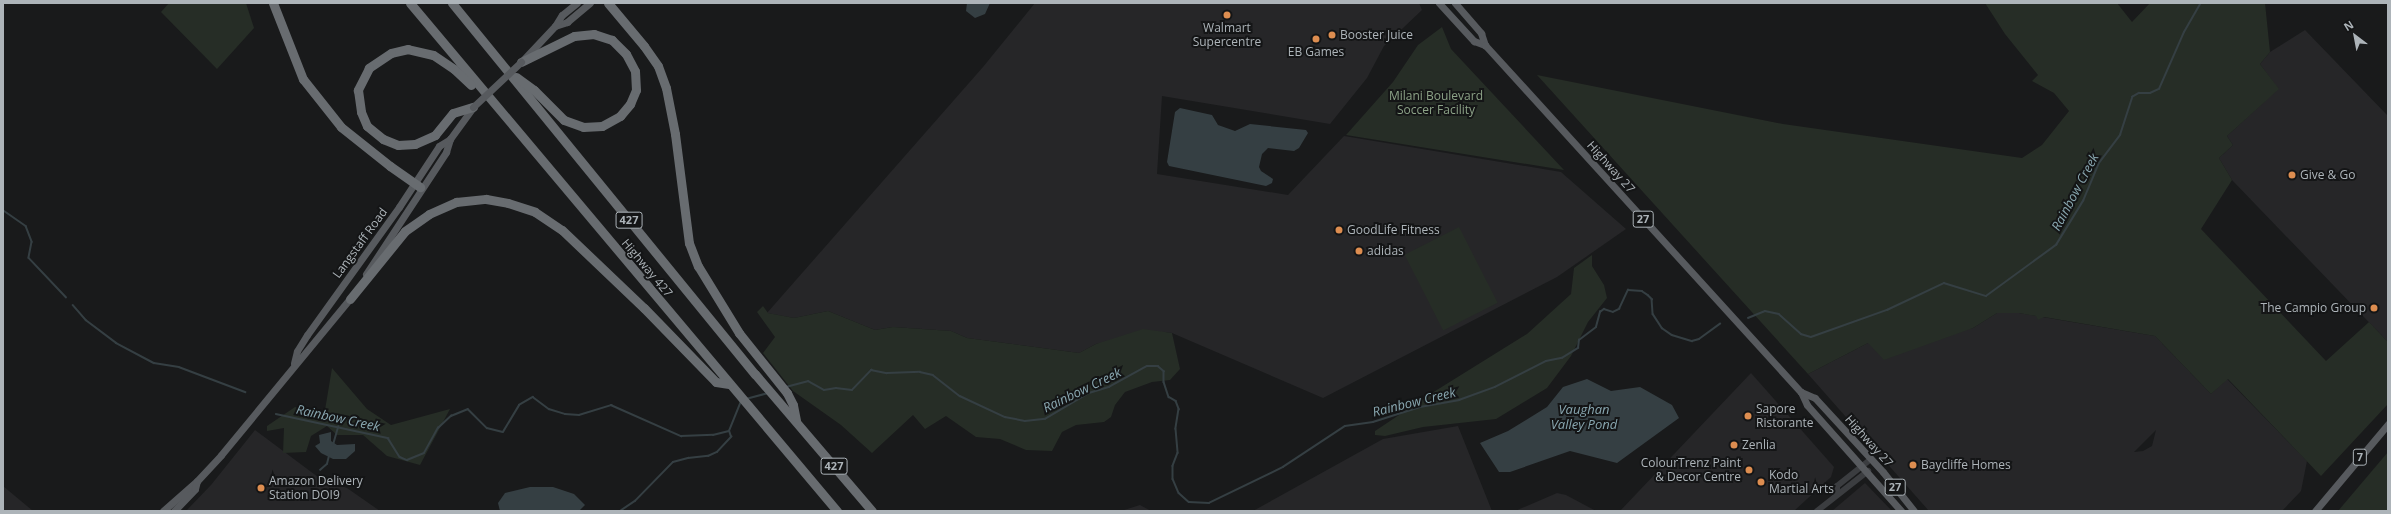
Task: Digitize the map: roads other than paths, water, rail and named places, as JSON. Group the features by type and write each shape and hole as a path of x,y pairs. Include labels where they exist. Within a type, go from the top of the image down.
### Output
{"highway":[{"path":"273,3 303,79 341,127 417,185"},
{"name":"Highway 427","path":"410,3 497,109 836,511"},
{"name":"Highway 427","path":"452,3 755,374 872,511"},
{"path":"608,3 644,46 658,66 666,88 675,134 689,243 698,266 739,333 766,366 789,398 796,421"},
{"path":"502,66 534,90 564,120 582,127 602,126 620,116 630,104 636,90 635,71 626,54 612,40 594,34 574,36 521,62"},
{"path":"473,107 454,113 435,135 415,144 398,145 384,139 367,126 361,112 358,90 369,68 391,53 408,49 433,55 438,58 454,69 497,109"},
{"path":"350,299 405,231 429,214 456,202 486,199 508,203 536,212 562,230 644,308 716,382 729,384"}],"main road":[{"name":"Langstaff Road","path":"163,511 197,481 257,413 294,364 350,299 439,146 450,139 473,107 521,62 555,26 562,15 577,3"},
{"name":"Langstaff Road","path":"555,26 567,22 590,3"},
{"name":"Highway 27","path":"1439,3 1474,41 1485,44"},
{"name":"Highway 27","path":"1455,3 1481,33 1485,44 1801,392 1807,405 1868,471 1901,511"},
{"name":"Langstaff Road","path":"294,364 297,351 307,335 399,207 417,185"},
{"name":"Highway 27","path":"1801,392 1815,398 1871,459 1914,511"},
{"name":"7","path":"2315,511 2388,424"},
{"name":"Langstaff Road","path":"174,511 195,489 197,481"}],"street":[{"path":"1837,493 1837,486 1871,459"},
{"path":"1818,511 1837,493 1843,493 1868,471"}],"water":[{"path":"967,3 990,3 985,14 975,18 966,11"},
{"path":"1180,108 1212,115 1218,125 1235,131 1250,124 1306,130 1308,133 1299,148 1294,151 1268,148 1262,154 1259,167 1261,171 1273,179 1272,183 1266,186 1169,166 1167,162 1175,112"},
{"name":"Vaughan Valley Pond","path":"1587,379 1611,391 1640,387 1672,405 1679,418 1617,463 1570,451 1510,472 1499,472 1480,443 1508,431 1547,407 1563,387"},
{"path":"331,432 331,441 337,445 355,444 355,451 346,459 333,459 321,453 315,446 320,443 319,435"},
{"path":"530,487 553,487 574,494 585,505 579,511 500,511 498,503 505,493"}],"waterway":[{"name":"Rainbow Creek","path":"1748,318 1765,311 1779,314 1801,334 1811,337 1887,310 1944,283 1986,296 2056,245 2083,201 2099,163 2120,135 2132,97 2139,93 2150,93 2159,89 2184,32 2201,3"},
{"name":"Rainbow Creek","path":"3,210 26,226 32,242 29,258 66,297"},
{"name":"Rainbow Creek","path":"786,387 808,381 824,390 836,388 852,390 871,370 887,373 920,372 933,375 960,396 1005,417 1025,421 1045,419 1089,393 1109,387 1147,366 1158,366 1164,371 1164,382 1169,397 1176,401 1179,409 1176,429 1178,453 1173,466 1173,479 1179,493 1189,502 1209,503 1283,467 1345,426 1373,422 1420,407 1459,400 1495,387 1546,361 1562,358 1578,348 1579,340 1596,327 1600,312 1604,309 1613,312 1619,309 1628,290 1642,291 1652,299 1653,314 1662,328 1672,335 1692,341 1699,339 1720,324"},
{"name":"Rainbow Creek","path":"73,305 86,320 116,343 154,363 179,367 245,392"},
{"name":"Rainbow Creek","path":"746,399 768,393"},
{"name":"Rainbow Creek","path":"276,414 388,438 400,457 407,460 424,453 438,428 451,416 468,409 487,428 503,432 519,405 533,397 549,409 565,414 579,415 611,405 681,436 713,435 729,431"},
{"name":"Rainbow Creek","path":"729,431 741,402"},
{"path":"333,445 338,427"},
{"path":"620,511 635,501 673,462 688,458 708,456 717,452 731,437 729,431"},
{"path":"320,470 327,464 329,456"}],"place":[{"name":"Walmart Supercentre","path":"1227,15"},
{"name":"Booster Juice","path":"1332,35"},
{"name":"EB Games","path":"1316,39"},
{"name":"Give & Go","path":"2292,175"},
{"name":"GoodLife Fitness","path":"1339,230"},
{"name":"adidas","path":"1359,251"},
{"name":"The Campio Group","path":"2374,308"},
{"name":"Sapore Ristorante","path":"1748,416"},
{"name":"Zenlia","path":"1734,445"},
{"name":"Baycliffe Homes","path":"1913,465"},
{"name":"ColourTrenz Paint & Decor Centre","path":"1749,470"},
{"name":"Kodo Martial Arts","path":"1761,482"},
{"name":"Amazon Delivery Station DOI9","path":"261,488"}],"park label":[{"name":"Milani Boulevard Soccer Facility","path":"1436,103"}]}
